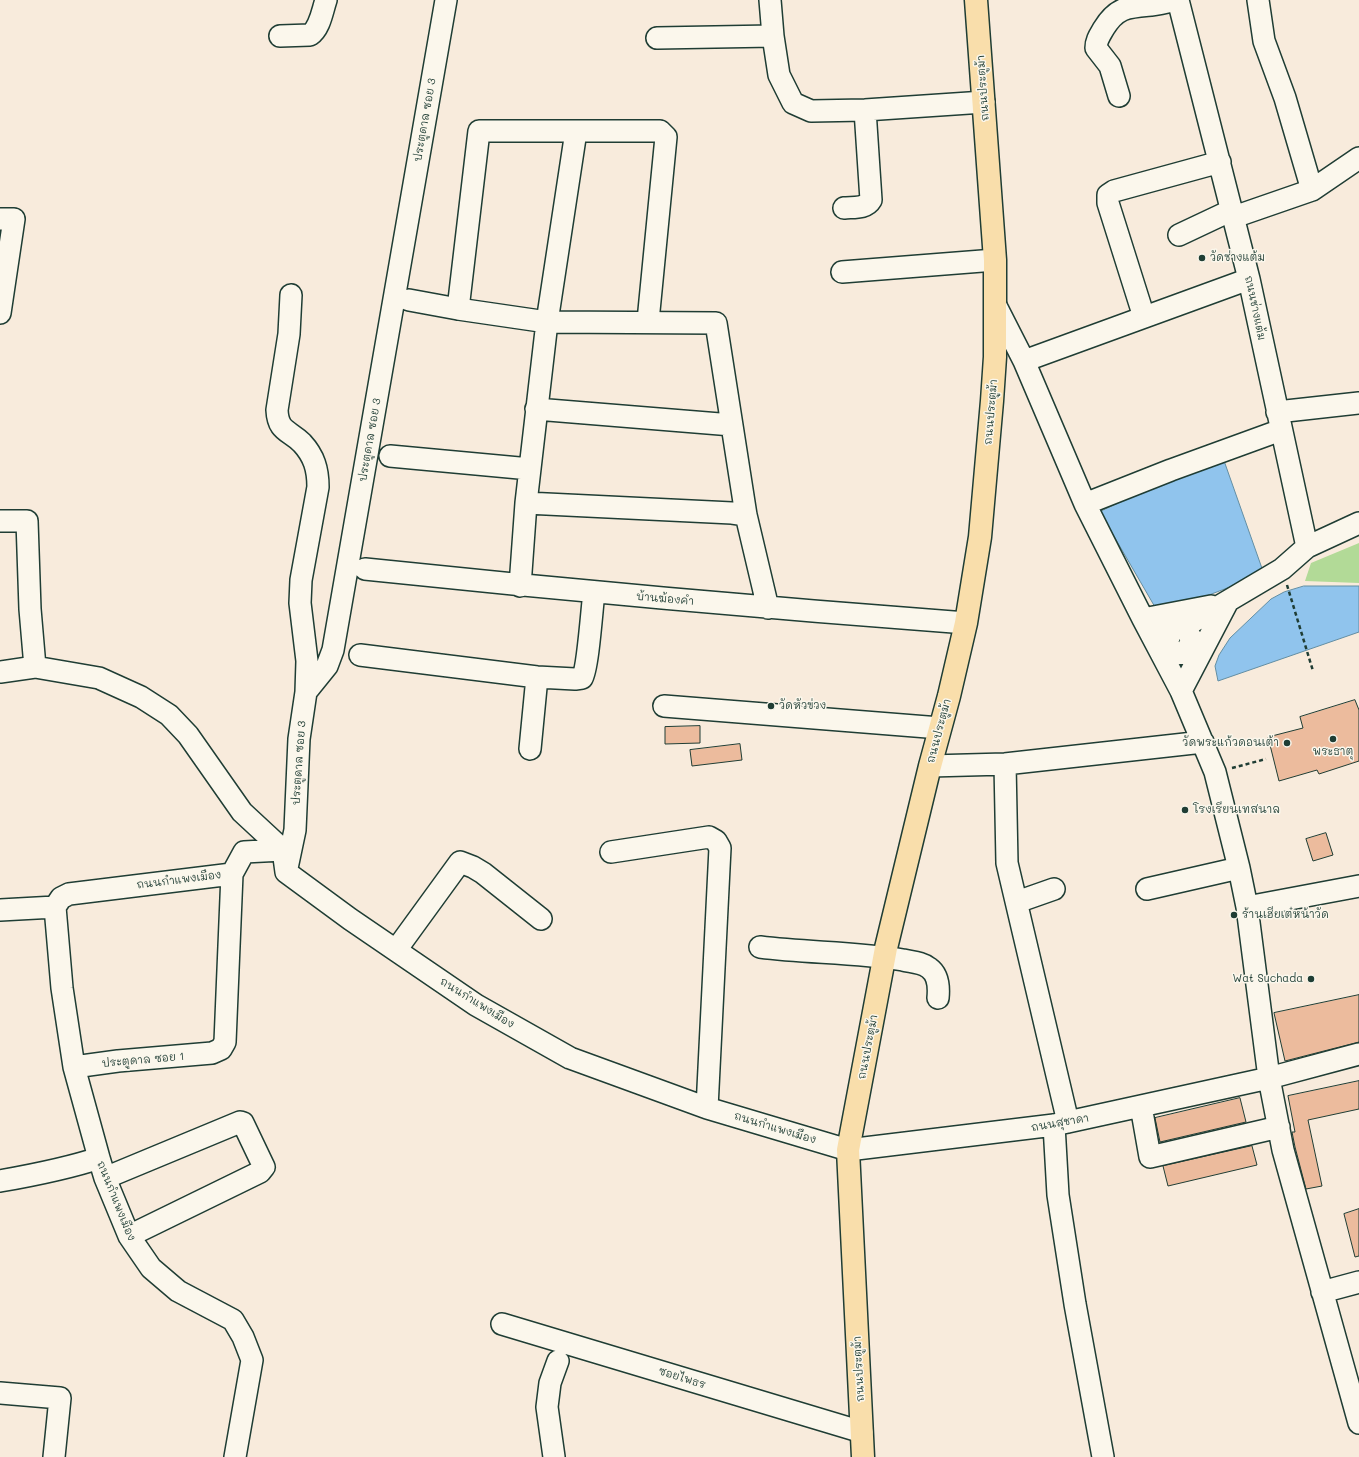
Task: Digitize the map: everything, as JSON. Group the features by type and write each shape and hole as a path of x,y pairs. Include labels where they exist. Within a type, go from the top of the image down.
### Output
{"main road":[{"name":"ถนนประตูม้า","path":"863,1457 848,1150 884,957 966,623 980,537 995,357 995,260 976,0"}],"street":[{"path":"280,36 310,34 317,29 326,0"},
{"name":"ประตูดาล ซอย 3","path":"286,872 295,830 299,739 306,692 327,666 333,650 446,0"},
{"path":"770,0 773,36 780,75 793,103 811,111 865,110 984,102"},
{"path":"1119,96 1110,66 1096,48 1098,38 1111,16 1124,8 1132,6 1177,0"},
{"name":"ถนนช่างแต้ม","path":"1177,0 1249,279 1307,547"},
{"path":"1258,0 1264,41 1285,98 1312,190"},
{"path":"658,38 773,36"},
{"path":"844,208 865,206 869,204 871,200 865,110"},
{"path":"458,309 479,130 660,131 666,137 648,321"},
{"path":"520,586 526,504 536,409 547,322 575,138"},
{"path":"1180,235 1233,214 1312,190 1359,158"},
{"path":"1144,318 1108,203 1108,195 1114,191 1220,162"},
{"path":"0,219 14,219 0,313"},
{"path":"842,272 995,260"},
{"path":"1024,361 1249,279"},
{"path":"291,295 289,334 277,417 281,426 302,443 311,455 316,465 318,474 318,487 300,591 307,661 306,692"},
{"path":"409,300 547,322 648,321 716,323 746,515 768,608"},
{"path":"995,304 1024,361 1085,504 1181,691 1215,772 1239,868 1247,907 1269,1078 1284,1150 1359,1423"},
{"path":"1085,504 1171,470 1279,421 1359,403"},
{"path":"536,409 732,425"},
{"path":"390,456 530,469"},
{"path":"526,504 732,513 746,515"},
{"path":"0,521 27,521 30,609 35,667"},
{"path":"1179,641 1227,603 1282,569 1307,547 1359,523"},
{"name":"บ้านฆ้องคำ","path":"365,569 520,586 768,608 966,623"},
{"path":"360,655 537,677 582,678 584,675 594,592"},
{"path":"1143,619 1227,603"},
{"path":"1181,691 1227,603"},
{"path":"1143,619 1179,641"},
{"path":"1179,641 1181,691"},
{"path":"0,672 35,667 99,678 140,697 168,716 188,735 242,812 283,850 286,872"},
{"path":"530,749 537,677"},
{"path":"664,706 940,728"},
{"path":"930,766 1005,764 1203,742"},
{"path":"1005,764 1007,863 1017,902 1061,1124 1058,1195 1078,1319 1103,1457"},
{"path":"611,852 709,838 716,841 720,848 707,1108"},
{"name":"ถนนกำแพงเมือง","path":"235,1457 252,1360 243,1337 233,1320 178,1291 151,1268 129,1236 105,1178 74,1067 62,988 55,907 61,898 69,894 232,874 244,852 283,850"},
{"path":"396,950 460,862 483,873 541,919"},
{"path":"1147,889 1239,868"},
{"name":"ถนนกำแพงเมือง","path":"286,872 476,1005 570,1058 707,1108 848,1150"},
{"name":"ประตูดาล ซอย 1","path":"74,1067 118,1061 212,1053 221,1049 225,1042 232,874"},
{"path":"1247,907 1359,886"},
{"path":"1017,902 1054,889"},
{"path":"0,910 55,907"},
{"path":"760,947 884,957 919,963 931,968 936,976 939,985 938,998"},
{"name":"ถนนสุชาดา","path":"848,1150 1061,1124 1269,1078 1359,1054"},
{"path":"1141,1106 1150,1158 1279,1127"},
{"path":"105,1178 240,1122 243,1123 264,1167 260,1172 129,1236"},
{"path":"0,1181 71,1167 99,1158"},
{"path":"1322,1292 1359,1282"},
{"name":"ซอยไพธร","path":"502,1324 862,1432"},
{"path":"554,1457 547,1407 550,1383 558,1361"},
{"path":"0,1393 60,1398 54,1457"}],"path":[{"path":"1287,583 1313,671"},
{"path":"1234,768 1266,760"}],"green space":[{"path":"1359,543 1359,583 1305,581 1311,563"}],"water":[{"path":"1222,455 1264,574 1159,614 1100,512"},
{"path":"1304,586 1359,586 1359,632 1218,681 1215,666 1219,655 1230,638 1271,599 1284,592"}],"building":[{"name":"พระธาตุ","path":"1355,700 1359,710 1359,761 1319,774 1317,770 1279,781 1268,737 1303,728 1300,717"},
{"path":"700,726 700,743 665,744 665,727"},
{"path":"740,744 742,760 692,766 690,750"},
{"path":"1326,833 1333,855 1313,861 1306,839"},
{"path":"1359,995 1359,1042 1285,1061 1274,1013"},
{"path":"1359,1081 1359,1109 1308,1120 1322,1186 1306,1189 1292,1132 1295,1132 1288,1096"},
{"path":"1240,1098 1246,1122 1160,1142 1155,1118"},
{"path":"1252,1146 1257,1165 1168,1186 1163,1166"},
{"path":"1359,1209 1359,1256 1355,1257 1344,1214"}],"place":[{"name":"วัดช่างแต้ม","path":"1202,258"},
{"name":"วัดหัวข่วง","path":"771,706"},
{"name":"พระธาตุ","path":"1333,739"},
{"name":"วัดพระแก้วดอนเต้า","path":"1287,743"},
{"name":"โรงเรียนเทสนาล","path":"1185,810"},
{"name":"ร้านเฮียเต๋หน้าวัด","path":"1234,915"},
{"name":"Wat Suchada","path":"1311,979"}]}
